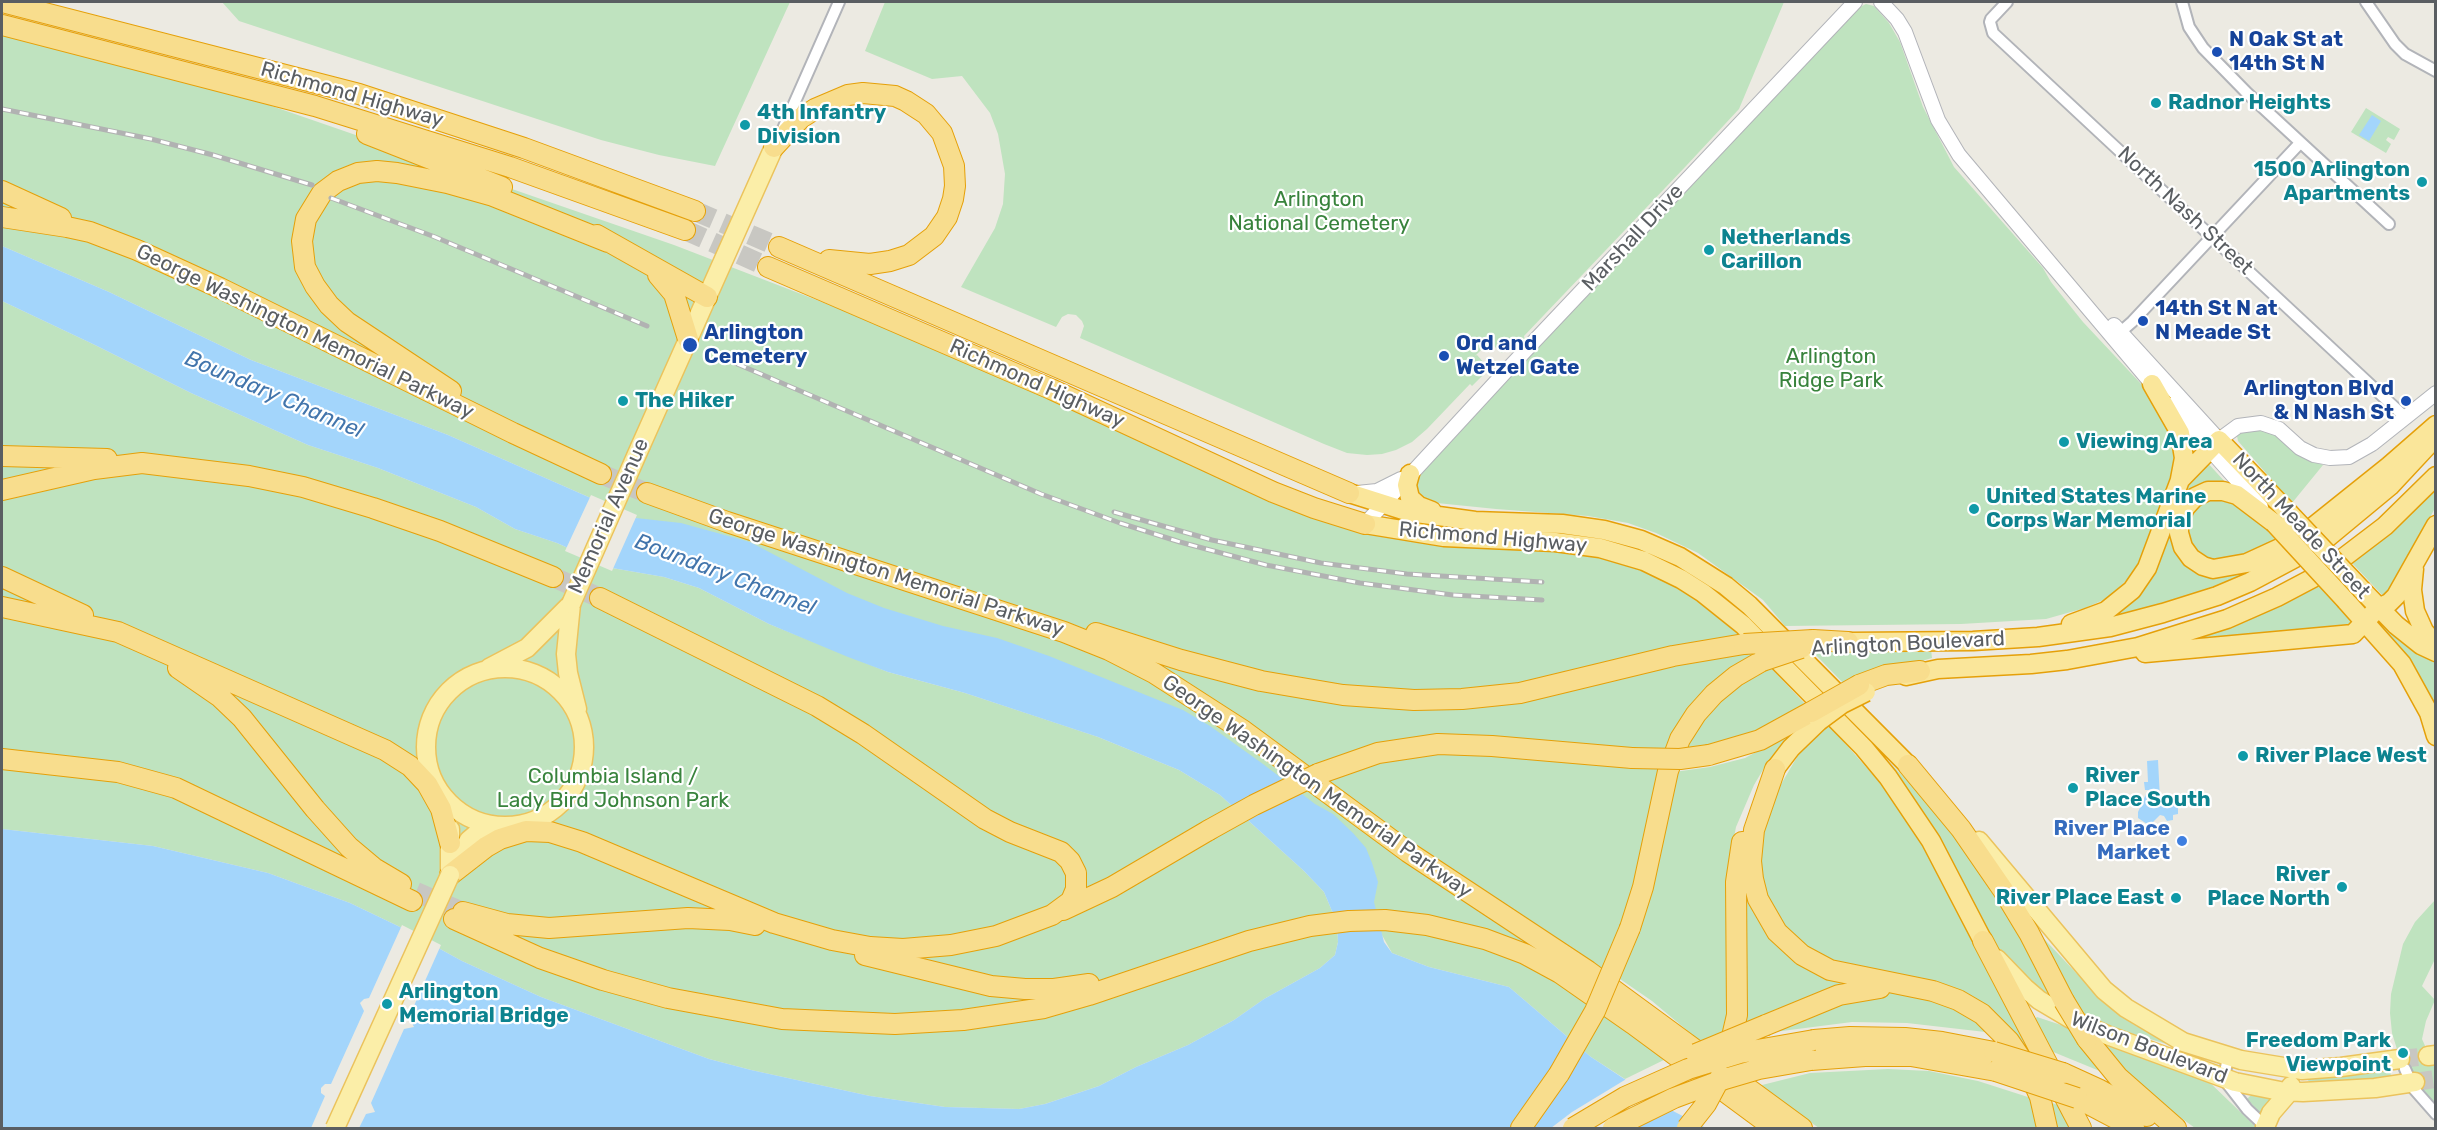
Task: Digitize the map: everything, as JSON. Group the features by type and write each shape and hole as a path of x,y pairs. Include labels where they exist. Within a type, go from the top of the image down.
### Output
{"highway":[{"name":"Richmond Highway","path":"2,2 359,94 524,148 695,211"},
{"name":"Richmond Highway","path":"2,26 315,106 510,167 685,230"},
{"path":"226,82 431,158 511,191 556,212 707,297"},
{"name":"Richmond Highway","path":"774,147 801,118 815,109 848,95 878,93 906,101 926,114 942,133 954,166 953,199 947,217 934,236 909,255 870,264 850,264 780,248 1349,493 1382,505 1454,519 1562,524 1604,530 1641,540 1696,566 1726,585 1749,605 1908,765"},
{"path":"513,433 357,329 328,305 309,277 303,255 303,229 311,209 322,193 348,176 368,171 387,172 447,183 493,196 608,242"},
{"path":"2,191 90,232"},
{"name":"George Washington Memorial Parkway","path":"2,217 90,232 137,250 220,288 600,474"},
{"path":"643,262 665,281 674,294 688,339"},
{"name":"Richmond Highway","path":"768,267 1051,389 1273,492 1314,508 1365,524 1424,535 1555,542 1600,548 1644,561 1681,579 1703,593 1743,625 1856,739 1888,777 1931,841 1983,941"},
{"path":"2018,639 2089,619 2113,607 2128,594 2147,568 2180,480 2184,458 2180,434 2152,384"},
{"path":"2436,425 2320,532 2390,486 2436,436"},
{"path":"2180,480 2214,444"},
{"name":"North Meade Street","path":"2214,444 2282,518 2346,601 2436,652"},
{"path":"2,456 95,458 249,476 338,497 440,531 554,578"},
{"path":"2,490 94,469 142,463"},
{"path":"1410,474 1407,487 1413,502 1454,519"},
{"path":"2343,558 2385,526 2436,476"},
{"name":"Arlington Boulevard","path":"1521,1128 1559,1074 1586,1030 1613,973 1643,887 1668,771 1680,740 1696,714 1714,694 1736,676 1762,661 1816,642 2018,639 2092,630 2163,613 2233,590 2289,552 2226,568 2209,568 2196,563 2187,554 2179,533 2179,521 2185,508 2195,498 2208,491 2223,491 2282,518"},
{"name":"George Washington Memorial Parkway","path":"647,493 728,522 1006,612 1109,650 1197,699 1394,842 1588,971 1802,1128"},
{"name":"North Meade Street","path":"2282,518 2362,590 2371,614"},
{"path":"2120,651 2153,653 2348,636 2358,631 2371,614 2396,596 2436,525"},
{"path":"2415,561 2412,582 2413,604 2424,631 2436,645"},
{"path":"2,577 118,632 371,744 405,762 427,784 441,808 450,843"},
{"name":"Arlington Boulevard","path":"1920,671 2031,664 2120,651 2218,622 2261,605 2313,578"},
{"path":"600,598 818,706 863,734 985,819 1010,832 1061,852 1073,867 1077,882 1076,889 1067,905 1052,915"},
{"path":"2,608 118,632"},
{"path":"1006,612 1056,620 1181,660 1261,681 1316,692 1390,700 1443,700 1512,695 1673,656 1744,644 1816,642"},
{"path":"2371,614 2415,686 2429,713 2436,736"},
{"path":"2286,641 2316,645 2370,642 2377,646 2415,686"},
{"path":"2,759 118,772 176,788 414,896 356,854 324,819 242,718 211,690 142,642"},
{"path":"450,875 486,847 518,833 550,832 582,842 740,909 805,933 878,947 936,947 996,936 1077,905 1254,805 1318,774 1378,753 1438,744 1492,746 1632,758 1680,759 1709,755 1760,740 1815,716 1886,675 1920,671"},
{"path":"1687,1128 1713,1093 1735,1030 1737,1008 1736,895 1739,862 1751,816 1775,769 1815,716"},
{"path":"371,744 396,749 427,765"},
{"path":"1908,765 1961,830 2003,890 2087,1039 2118,1077 2176,1128"},
{"path":"1775,769 1758,817 1751,851 1755,889 1772,924 1794,949 1820,966 1850,976 1933,991 1958,1000 1982,1014 2017,1051 2040,1097 2048,1128"},
{"path":"526,824 562,828 582,842"},
{"name":"George Washington Memorial Parkway","path":"805,933 701,918 549,928 500,923 456,915 548,961 603,980 668,998 760,1016 851,1023 938,1023 1023,1012 1089,995 1268,935 1331,923 1385,920 1426,925 1464,932 1506,946 1542,963 1615,1011 1774,1128"},
{"path":"832,940 861,954 912,968 982,984 1025,989 1054,989 1081,985 1154,965 1211,953"},
{"path":"1983,941 2081,1128"},
{"path":"1559,1128 1603,1098 1632,1082 1766,1025 1851,992 1876,988 1913,987"},
{"path":"1573,1128 1632,1094 1688,1069 1748,1051 1814,1040 1860,1037 1914,1039 1995,1062 2077,1098 2134,1128"},
{"path":"1613,1128 1659,1105 1725,1079 1767,1067 1811,1060 1865,1056 1911,1056 1995,1062 2063,1073 2130,1105 2167,1128"}],"main road":[{"name":"Memorial Avenue","path":"579,717 566,664 568,610 774,147"},
{"name":"Memorial Avenue","path":"487,669 527,648 568,610"},
{"path":"440,790 462,812 490,825 526,824 556,806 580,780 587,749 579,717 562,694 540,679 513,670 487,669 464,679 440,701 427,730 425,753 427,765 450,814 450,875"},
{"name":"Wilson Boulevard","path":"1908,765 1949,805 2104,990 2126,1008 2168,1034 2196,1047 2228,1057 2291,1069 2407,1073"},
{"path":"335,1128 450,875 469,840 490,825"},
{"name":"Wilson Boulevard","path":"1983,941 2002,966 2025,988 2055,1011 2107,1035 2224,1078 2252,1086 2290,1092 2375,1088 2407,1073"},
{"path":"2266,1128 2274,1108 2290,1092 2291,1069"}],"street":[{"name":"Memorial Avenue","path":"774,147 839,2"},
{"name":"Marshall Drive","path":"1365,524 1855,2"},
{"name":"North Meade Street","path":"1881,2 1897,19 1905,33 1932,106 1950,143 1985,189 2050,261 2068,286 2117,335 2214,444"},
{"name":"North Nash Street","path":"2007,2 1991,19 1990,27 1993,33 2406,418"},
{"path":"2181,2 2189,27 2203,48 2300,143 2389,224"},
{"path":"2366,2 2395,44 2413,59 2436,71"},
{"path":"2117,335 2300,143"},
{"name":"North Meade Street","path":"2117,335 2152,384 2214,444"},
{"path":"2214,444 2238,426 2261,423 2277,428 2309,453 2342,458 2361,452 2436,393"},
{"name":"Marshall Drive","path":"1349,493 1377,491 1410,474"},
{"path":"2228,1057 2224,1078 2233,1092 2266,1128"},
{"path":"2407,1073 2436,1114"}],"green space":[{"path":"222,2 790,2 715,166 601,140 239,21"},
{"name":"Arlington National Cemetery","path":"885,2 1784,2 1739,109 1524,336 1525,341 1516,350 1511,347 1505,348 1502,353 1489,342 1475,356 1477,355 1486,365 1486,372 1472,386 1470,384 1427,429 1412,442 1396,450 1367,455 1347,453 1324,444 1080,338 1084,326 1076,315 1068,314 1062,317 1056,327 961,287 995,228 1003,204 1005,174 998,134 990,113 962,76 932,79 865,51"},
{"name":"Arlington Ridge Park","path":"1866,4 1874,6 1889,23 1900,42 1923,107 1954,167 2043,268 2051,282 2083,322 2144,387 2172,434 2175,451 2173,477 2135,572 2108,598 2085,608 2046,619 1961,624 1785,626 1763,600 1698,553 1656,533 1628,523 1588,516 1427,502 1417,495 1414,483 1422,471 1858,8"},
{"path":"2,31 156,66 674,245 1071,398 1365,524 1600,548 1722,607 1762,661 1696,714 1652,850 1577,1045 1509,987 1429,967 1392,953 1321,826 825,592 636,518 448,435 251,360 109,292 2,246"},
{"path":"2366,108 2400,129 2394,140 2388,137 2386,140 2391,144 2386,153 2351,132"},
{"name":"Columbia Island / Lady Bird Johnson Park","path":"2,301 191,393 308,445 378,468 476,507 515,529 557,543 612,568 664,577 699,588 769,624 888,672 965,693 1098,737 1179,770 1220,795 1324,892 1337,923 1338,942 1335,955 1320,968 1264,999 1234,1020 1188,1045 1099,1086 1045,1104 1019,1109 945,1107 870,1096 709,1059 541,997 462,961 350,903 268,873 153,846 2,829"},
{"path":"2256,429 2274,434 2299,455 2323,465 2292,503 2238,441 2237,436 2240,432"},
{"path":"2205,460 2227,484 2184,500 2184,561 2255,567 2235,580 2163,605 2105,617 2124,604 2186,479"},
{"path":"2435,486 2435,508 2393,587 2384,597 2352,563 2379,542"},
{"path":"2212,500 2230,501 2255,517 2279,544 2229,562 2202,559 2186,538 2187,516 2202,503"},
{"path":"2318,585 2348,617 2353,628 2184,644 2245,622"},
{"path":"2377,617 2435,660 2435,711 2372,622"},
{"path":"1835,648 1931,649 1932,658 1844,684 1814,653"},
{"path":"1769,666 1808,707 1746,739 1682,750 1693,732 1730,689"},
{"path":"1827,723 1897,802 1924,845 2032,1048 2020,1044 1935,982 1847,966 1814,954 1789,932 1766,898 1757,858 1767,808 1800,752"},
{"path":"1796,731 1764,768 1736,827 1731,853 1728,1032 1701,1042 1652,1001 1620,979 1632,942 1674,772 1710,767 1745,758"},
{"path":"1872,745 1912,785 1952,831 2023,941 2052,999 2043,994 1998,950"},
{"path":"1741,880 1760,917 1862,983 1742,1028"},
{"path":"2435,900 2435,959 2422,986 2435,1000 2426,1021 2422,1039 2435,1068 2435,1103 2414,1081 2400,1059 2392,1033 2390,1013 2391,994 2403,944 2415,922"},
{"path":"2031,925 2096,994 2133,1024 2170,1045 2086,1020"},
{"path":"1890,990 1947,1002 1994,1033 1907,1023 1852,1022 1774,1032 1768,1028 1820,1006"},
{"path":"1605,1014 1668,1058 1625,1079 1591,1057 1584,1051"},
{"path":"2037,1017 2070,1028 2107,1074 2046,1049 2034,1020"},
{"path":"2097,1041 2204,1077 2257,1128 2195,1128 2141,1089"},
{"path":"2390,1067 2391,1077 2312,1085 2306,1078"},
{"path":"1888,1069 1929,1071 1978,1081 2031,1098 2039,1128 1819,1128 1758,1086 1810,1073"},
{"path":"2252,1094 2275,1097 2262,1115 2247,1099"},
{"path":"2047,1101 2060,1106 2071,1128 2054,1128"}],"water":[{"path":"2372,115 2381,121 2369,141 2359,135"},
{"name":"Boundary Channel","path":"2,246 109,292 251,360 448,435 636,518 681,523 750,542 847,593 884,608 943,626 997,638 1049,656 1183,710 1210,726 1315,804 1333,814 1366,848 1378,882 1374,902 1384,942 1392,953 1429,967 1509,987 1591,1057 1673,1111 1706,1128 2,1128 2,829 153,846 268,873 350,903 462,961 541,997 709,1059 870,1096 945,1107 1019,1109 1045,1104 1099,1086 1188,1045 1234,1020 1264,999 1320,968 1335,955 1338,942 1337,923 1324,892 1220,795 1179,770 1098,737 965,693 888,672 848,657 769,624 699,588 664,577 612,568 557,543 515,529 476,507 378,468 308,445 191,393 2,301"},
{"path":"2158,760 2160,799 2165,800 2165,805 2178,804 2178,814 2173,815 2173,820 2167,821 2164,816 2160,815 2152,823 2147,824 2138,818 2138,812 2146,794 2149,793 2145,790 2144,782 2148,782 2147,761"}],"pier":[{"path":"591,495 637,515 612,571 565,551"},
{"name":"Arlington Memorial Bridge","path":"402,925 441,945 409,1017 414,1027 404,1029 371,1103 375,1112 366,1114 359,1128 311,1128 325,1096 321,1093 321,1088 325,1084 331,1084 364,1011 360,1003 369,998"},
{"path":"1628,1078 1670,1105 1625,1128 1551,1128 1572,1112"}],"tunnel":[{"path":"695,211 779,247"},
{"path":"685,230 768,267"},
{"path":"601,474 647,493"},
{"path":"553,577 600,598"},
{"path":"416,892 458,910"},
{"path":"2400,1059 2428,1056"},
{"path":"2415,1082 2436,1079"}],"railway":[{"path":"2,109 151,139 312,185"},
{"path":"331,198 435,237 647,326"},
{"path":"721,357 1041,494 1180,542 1266,565 1360,583 1453,595 1542,600"},
{"path":"1114,512 1212,540 1321,563 1407,574 1542,582"}],"place":[{"name":"N Oak St at 14th St N","path":"2217,52"},
{"name":"Radnor Heights","path":"2156,103"},
{"name":"4th Infantry Division","path":"745,125"},
{"name":"1500 Arlington Apartments","path":"2422,182"},
{"name":"Netherlands Carillon","path":"1709,250"},
{"name":"14th St N at N Meade St","path":"2143,321"},
{"name":"Arlington Cemetery","path":"690,345"},
{"name":"Ord and Wetzel Gate","path":"1444,356"},
{"name":"The Hiker","path":"623,401"},
{"name":"Arlington Blvd & N Nash St","path":"2406,401"},
{"name":"Viewing Area","path":"2064,442"},
{"name":"United States Marine Corps War Memorial","path":"1974,509"},
{"name":"River Place West","path":"2243,756"},
{"name":"River Place South","path":"2073,788"},
{"name":"River Place Market","path":"2182,841"},
{"name":"River Place North","path":"2342,887"},
{"name":"River Place East","path":"2176,898"},
{"name":"Arlington Memorial Bridge","path":"387,1004"},
{"name":"Freedom Park Viewpoint","path":"2403,1053"}]}
